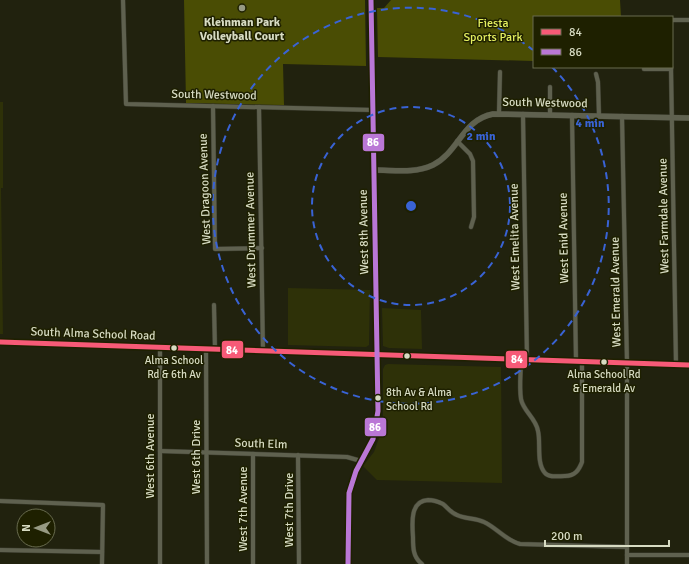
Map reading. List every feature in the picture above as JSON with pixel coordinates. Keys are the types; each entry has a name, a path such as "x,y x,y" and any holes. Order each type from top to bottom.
{"street":[{"name":"South Westwood","path":"123,0 126,104 373,110"},
{"name":"West 8th Avenue","path":"348,564 348,493 356,471 373,439 377,423 378,355 371,0"},
{"path":"673,20 689,20"},
{"path":"644,69 671,68"},
{"name":"West Farmdale Avenue","path":"671,68 676,365"},
{"path":"499,113 500,72"},
{"path":"596,74 598,82 599,116"},
{"path":"550,87 550,114"},
{"name":"West Dragoon Avenue","path":"213,106 215,249 262,248"},
{"name":"West Drummer Avenue","path":"259,107 263,352"},
{"name":"South Westwood","path":"374,170 416,170 427,167 442,158 479,118 499,113 689,118"},
{"name":"West Emelita Avenue","path":"523,114 524,359 521,400 533,418 538,431 542,470 547,475 557,476"},
{"name":"West Enid Avenue","path":"557,476 569,476 575,474 580,468 582,462 572,115"},
{"name":"West Emerald Avenue","path":"622,116 627,363 627,564"},
{"path":"457,141 470,154 473,161 474,217 471,227"},
{"path":"214,305 215,350"},
{"name":"South Alma School Road","path":"0,342 263,352 689,365"},
{"name":"West 6th Avenue","path":"160,348 160,564"},
{"name":"West 6th Drive","path":"206,350 207,564"},
{"name":"South Elm","path":"160,451 347,457 361,461"},
{"name":"West 7th Avenue","path":"253,454 253,564"},
{"name":"West 7th Drive","path":"298,455 299,564"},
{"path":"422,564 417,560 414,553 412,529 414,508 418,502 431,500 443,504 458,516 485,522 504,537 520,544 627,547"},
{"path":"0,501 103,504 102,564"},
{"path":"0,550 102,552"},
{"path":"627,555 689,555"}],"shaded area":[{"path":"0,102 3,102 3,188 1,188 3,334 0,334"},
{"path":"288,288 370,290 369,345 366,347 288,345"},
{"path":"382,308 421,310 422,349 389,348 383,346"},
{"path":"385,365 501,367 502,483 377,480 363,466 374,452 379,438 383,416 383,369"}],"green space":[{"path":"184,0 365,0 366,66 283,64 284,105 186,103"},
{"name":"Fiesta Sports Park","path":"391,0 620,0 621,16 533,16 533,61 378,57 377,8 384,8"}],"transit line":[{"name":"86","path":"348,564 349,493 356,471 373,439 378,411 371,0"},
{"name":"84","path":"0,342 689,365"}],"place":[{"name":"Kleinman Park Volleyball Court","path":"242,8"},
{"name":"Alma School Rd & 6th Av","path":"174,348"},
{"name":"Alma School Rd & Emerald Av","path":"604,362"},
{"name":"8th Av & Alma School Rd","path":"378,398"}]}
